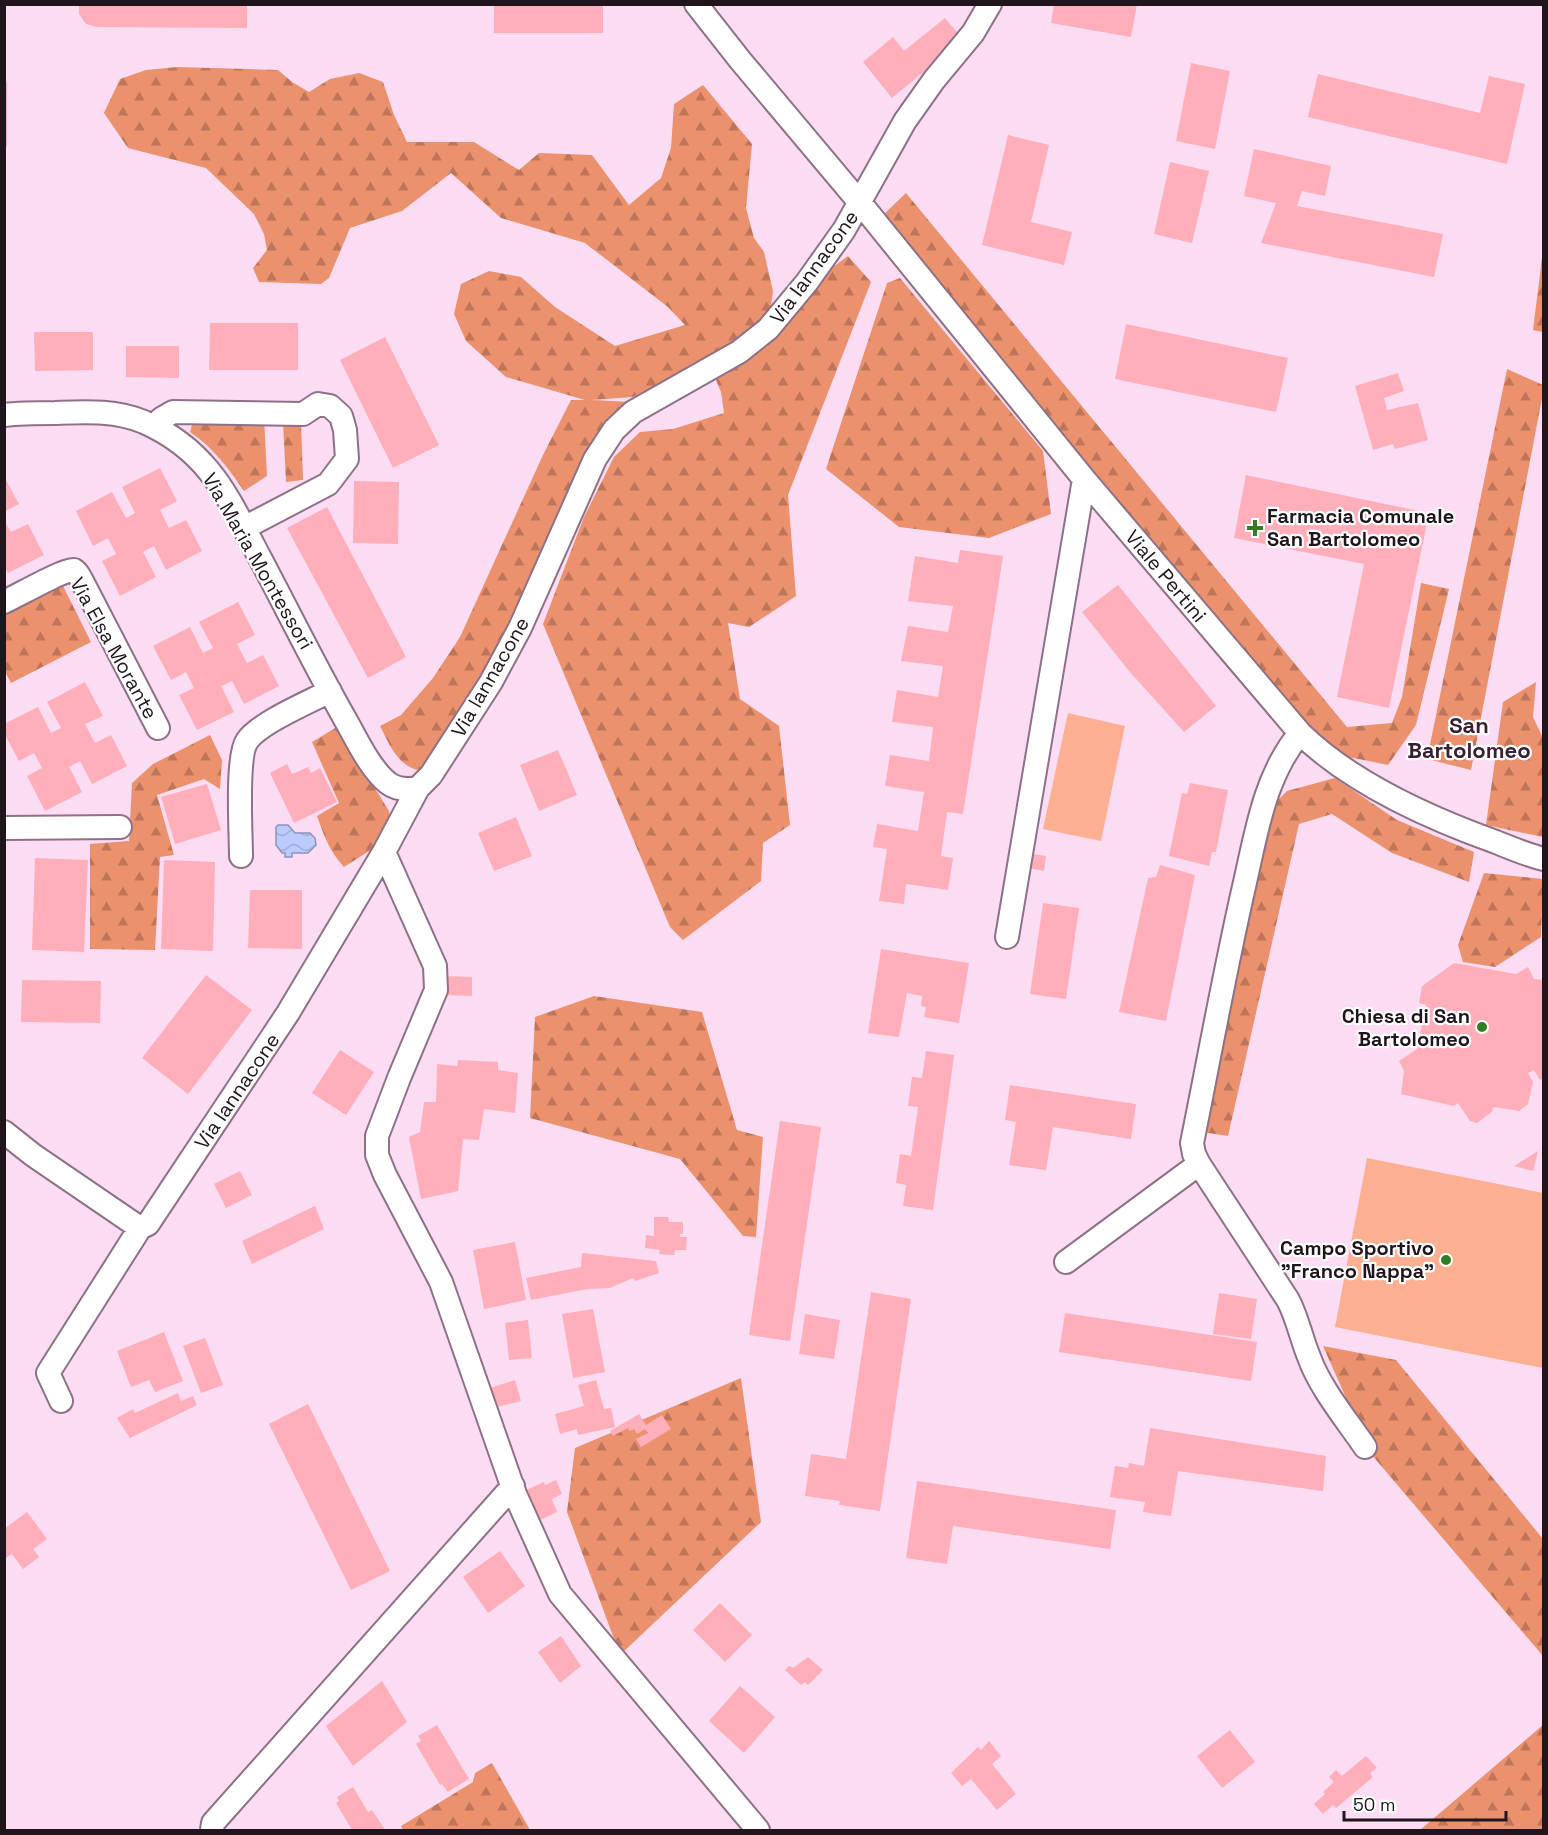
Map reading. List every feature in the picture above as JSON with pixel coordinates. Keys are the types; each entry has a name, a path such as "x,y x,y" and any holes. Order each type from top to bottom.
{"street":[{"name":"Viale Pertini","path":"696,4 1084,479 1300,733 1319,752 1340,766 1421,812 1481,837 1544,859"},
{"name":"Via Iannacone","path":"62,1401 48,1373 140,1228 148,1224 288,1013 384,852 418,788 431,775 491,682 520,628 595,459 614,430 633,412 739,352 768,329 807,282 844,230 905,121 934,80 973,33 990,4"},
{"path":"157,428 161,419 173,412 303,414 318,405 330,406 340,416 345,430 346,459 328,484 244,528"},
{"name":"Via Maria Montessori","path":"4,415 107,412 126,416 157,428 178,442 210,472 244,528 330,691 373,766 386,782 401,789 418,788"},
{"path":"1007,937 1084,479"},
{"name":"Via Elsa Morante","path":"4,602 60,574 75,571 159,728"},
{"path":"241,856 241,768 246,742 260,728 330,691"},
{"path":"1300,733 1278,765 1263,807 1235,930 1192,1143 1199,1164 1288,1300 1309,1357 1321,1381 1365,1447"},
{"path":"4,828 120,827"},
{"path":"384,852 435,966 436,990 377,1136 377,1155 385,1175 441,1282 513,1486 560,1594 758,1830"},
{"path":"4,1132 33,1155 140,1228"},
{"path":"1066,1262 1199,1164"},
{"path":"212,1830 213,1823 513,1486"}],"green space":[{"path":"177,67 278,70 309,92 330,79 359,73 383,82 394,115 407,142 474,142 519,170 539,153 592,155 629,205 661,178 671,148 674,104 703,85 752,144 746,208 754,238 764,252 773,291 770,313 727,349 633,397 591,400 630,402 525,615 429,764 417,770 399,758 380,726 401,715 433,678 460,637 543,455 571,400 585,400 506,377 466,341 454,314 461,284 489,271 521,277 555,307 615,346 685,325 668,307 585,243 501,218 451,173 402,211 350,228 329,278 321,284 259,282 253,268 267,250 264,234 254,214 206,168 128,148 104,113 120,79 146,70"},
{"path":"906,193 1347,727 1392,723 1402,697 1421,583 1449,589 1416,725 1388,765 1344,756 1295,712 880,218"},
{"path":"1543,250 1543,332 1533,330"},
{"path":"848,256 871,282 788,495 796,596 749,627 728,623 740,699 779,726 790,825 763,843 761,881 683,940 670,927 543,624 584,517 614,457 640,432 673,429 724,413 721,392 716,380 794,313 829,270"},
{"path":"900,278 1043,451 1051,514 989,538 899,527 826,469 887,283"},
{"path":"1507,369 1543,385 1543,393 1471,770 1427,759"},
{"path":"194,417 264,417 267,476 244,491 226,466 199,438 190,432"},
{"path":"283,422 301,422 303,480 286,482"},
{"path":"61,582 91,642 11,683 5,672 4,611"},
{"path":"1536,682 1533,717 1543,738 1543,837 1486,825 1503,702"},
{"path":"337,727 389,811 391,825 377,846 344,867 328,843 317,816 339,803 312,742"},
{"path":"210,735 222,760 220,789 204,779 157,795 174,855 160,857 155,950 90,949 90,844 129,841 132,783 153,764"},
{"path":"1335,778 1397,820 1474,852 1469,882 1392,853 1332,814 1299,824 1228,1136 1202,1132 1274,804 1287,791"},
{"path":"1484,873 1543,879 1541,937 1495,967 1463,962 1458,945"},
{"path":"594,996 702,1012 737,1130 763,1137 756,1237 743,1236 680,1159 530,1118 535,1017"},
{"path":"1323,1346 1396,1360 1543,1539 1543,1656 1371,1454"},
{"path":"741,1378 761,1522 620,1655 567,1512 575,1448"},
{"path":"1543,1725 1543,1830 1420,1830"},
{"path":"492,1763 530,1830 403,1830 401,1826 473,1782 475,1773"}],"shaded area":[{"path":"1068,713 1125,726 1101,841 1043,829"},
{"name":"Campo Sportivo \"Franco Nappa\"","path":"1367,1158 1543,1193 1543,1368 1335,1327"}],"water":[{"path":"278,825 288,825 295,833 310,833 315,838 316,845 308,853 292,853 292,857 285,857 285,853 282,853 276,845"}],"building":[{"path":"79,4 247,4 247,28 97,27 86,24 79,14"},
{"path":"494,4 603,4 603,33 494,33"},
{"path":"1054,4 1137,4 1131,37 1051,23"},
{"path":"945,18 963,39 892,98 863,62 893,37 904,51"},
{"path":"1191,63 1230,71 1215,149 1176,141"},
{"path":"1318,74 1480,113 1489,76 1525,84 1507,164 1308,117"},
{"path":"4,82 7,82 7,147 4,147"},
{"path":"1008,135 1049,145 1031,222 1072,232 1064,265 982,245"},
{"path":"1254,149 1331,166 1325,196 1302,191 1297,206 1443,234 1434,277 1261,243 1276,203 1244,196"},
{"path":"1170,162 1209,171 1192,243 1154,234"},
{"path":"210,323 298,323 298,370 209,370"},
{"path":"1126,324 1288,358 1276,412 1115,379"},
{"path":"34,332 93,332 93,370 35,371"},
{"path":"385,337 439,445 393,468 340,360"},
{"path":"126,346 179,346 179,378 126,377"},
{"path":"1398,373 1404,391 1384,398 1387,410 1418,403 1428,440 1395,449 1393,444 1373,450 1355,386"},
{"path":"160,468 177,501 160,510 169,528 186,520 202,551 166,570 154,546 143,552 156,577 120,596 102,561 116,554 108,538 93,546 76,511 112,492 126,518 135,513 122,487"},
{"path":"1246,475 1429,513 1389,708 1337,697 1364,564 1234,538"},
{"path":"4,476 19,504 4,512"},
{"path":"354,481 399,482 398,544 353,543"},
{"path":"327,507 406,657 368,678 287,528"},
{"path":"4,520 11,532 28,524 44,555 8,573 4,566"},
{"path":"960,550 1003,556 963,814 947,812 941,856 953,858 948,890 906,884 904,904 879,901 887,849 873,847 877,824 918,831 924,792 885,786 890,755 929,761 933,727 892,722 897,690 938,697 943,666 901,661 908,626 948,632 953,606 908,601 915,556 958,563"},
{"path":"1118,585 1216,706 1184,732 1129,671 1082,612"},
{"path":"238,602 255,635 237,644 247,663 263,655 279,686 244,704 232,681 221,686 234,712 197,730 179,695 194,688 186,672 171,680 153,646 190,627 203,653 213,648 199,622"},
{"path":"85,682 103,716 85,724 95,743 111,735 127,766 92,784 80,761 69,767 82,792 45,811 27,776 42,768 34,753 19,761 4,733 4,724 38,707 51,733 61,728 47,702"},
{"path":"558,750 577,795 539,811 520,765"},
{"path":"287,764 292,774 308,767 311,773 320,768 337,802 294,823 270,773"},
{"path":"1190,783 1228,790 1216,852 1212,852 1209,866 1169,856 1182,793 1187,794"},
{"path":"207,784 221,830 175,844 161,797"},
{"path":"516,817 532,856 494,871 478,833"},
{"path":"1032,854 1046,856 1044,871 1029,868"},
{"path":"35,858 88,860 84,952 32,950"},
{"path":"164,860 215,862 213,951 161,949"},
{"path":"1160,865 1195,875 1166,1021 1119,1012 1148,878 1156,877"},
{"path":"250,890 302,890 302,949 248,948"},
{"path":"1043,903 1079,908 1066,999 1030,994"},
{"path":"881,949 969,963 959,1023 924,1017 926,1007 921,1006 922,996 907,993 899,1037 868,1033"},
{"name":"Chiesa di San Bartolomeo","path":"1454,963 1516,974 1528,967 1534,979 1544,980 1544,1078 1540,1080 1534,1070 1528,1073 1533,1082 1528,1104 1519,1111 1495,1107 1477,1123 1470,1121 1458,1103 1454,1106 1401,1094 1404,1071 1399,1061 1417,1049 1426,1005 1419,1003 1422,986"},
{"path":"206,975 252,1010 188,1094 142,1058"},
{"path":"446,976 472,977 472,996 445,995"},
{"path":"22,980 101,981 100,1023 21,1022"},
{"path":"340,1050 374,1072 346,1115 312,1093"},
{"path":"926,1051 954,1055 933,1210 903,1206 906,1185 896,1183 900,1154 911,1156 918,1107 908,1106 912,1077 922,1078"},
{"path":"458,1060 498,1062 498,1070 518,1073 515,1113 484,1109 479,1140 463,1139 458,1191 421,1199 409,1137 420,1132 424,1102 436,1102 437,1064 457,1066"},
{"path":"1010,1085 1136,1104 1131,1139 1053,1127 1046,1170 1009,1165 1016,1122 1005,1120"},
{"path":"780,1121 821,1127 790,1341 749,1335"},
{"path":"1538,1151 1533,1171 1514,1166"},
{"path":"240,1171 252,1195 226,1208 214,1184"},
{"path":"315,1206 324,1229 252,1264 242,1241"},
{"path":"654,1217 668,1217 669,1222 683,1222 683,1234 680,1234 680,1237 687,1237 686,1250 675,1250 674,1255 659,1254 660,1250 645,1248 646,1235 654,1236"},
{"path":"515,1242 526,1300 484,1309 473,1250"},
{"path":"582,1253 656,1261 659,1273 635,1281 633,1278 610,1288 587,1289 531,1300 526,1278 581,1267"},
{"path":"871,1292 911,1299 880,1511 839,1505 840,1501 805,1496 811,1454 846,1459"},
{"path":"1219,1293 1257,1299 1251,1339 1213,1334"},
{"path":"593,1309 605,1372 573,1378 562,1314"},
{"path":"1065,1313 1257,1342 1251,1381 1059,1352"},
{"path":"805,1314 840,1320 834,1359 799,1354"},
{"path":"528,1320 532,1358 509,1360 505,1323"},
{"path":"164,1332 183,1381 155,1392 149,1380 131,1387 117,1351"},
{"path":"205,1338 223,1385 201,1393 183,1346"},
{"path":"515,1380 521,1401 493,1408 487,1389"},
{"path":"596,1380 604,1409 611,1408 615,1427 578,1435 577,1429 560,1434 555,1414 584,1406 578,1385"},
{"path":"178,1393 181,1401 193,1396 197,1405 130,1438 117,1418 133,1409 135,1413"},
{"path":"308,1404 390,1571 351,1590 269,1424"},
{"path":"639,1414 646,1425 662,1415 671,1429 641,1447 636,1439 648,1433 645,1429 637,1434 634,1429 630,1431 628,1428 613,1436 610,1431"},
{"path":"1150,1428 1326,1456 1323,1491 1178,1471 1171,1516 1143,1512 1145,1502 1110,1497 1115,1466 1128,1468 1129,1463 1144,1466"},
{"path":"556,1480 562,1494 552,1499 557,1512 536,1522 524,1491 544,1482 545,1485"},
{"path":"917,1481 1116,1510 1110,1549 953,1526 947,1564 906,1558"},
{"path":"27,1512 47,1539 33,1549 39,1557 23,1569 12,1554 4,1559 4,1529"},
{"path":"500,1551 525,1586 488,1613 463,1577"},
{"path":"720,1603 752,1635 725,1662 693,1630"},
{"path":"561,1636 581,1666 560,1683 538,1652"},
{"path":"808,1657 823,1670 808,1685 805,1682 801,1685 785,1670 789,1666 793,1668"},
{"path":"382,1681 407,1722 353,1766 326,1726"},
{"path":"740,1686 775,1717 744,1753 709,1721"},
{"path":"437,1725 469,1779 448,1792 442,1784 440,1785 416,1744 421,1741 418,1736"},
{"path":"1230,1730 1255,1762 1222,1788 1197,1756"},
{"path":"989,1741 1001,1756 992,1764 1016,1794 997,1810 971,1779 962,1786 951,1773 978,1747 981,1750"},
{"path":"1366,1756 1377,1768 1370,1773 1373,1777 1336,1808 1333,1805 1323,1814 1314,1804 1334,1782 1329,1777 1336,1770 1342,1776"},
{"path":"353,1787 368,1812 372,1810 385,1830 352,1830 336,1803 339,1801 337,1797"}],"place":[{"name":"Farmacia Comunale San Bartolomeo","path":"1255,528"},
{"name":"Chiesa di San Bartolomeo","path":"1482,1027"},
{"name":"Campo Sportivo \"Franco Nappa\"","path":"1446,1260"}],"district":[{"name":"San Bartolomeo","path":"1469,738"}]}
